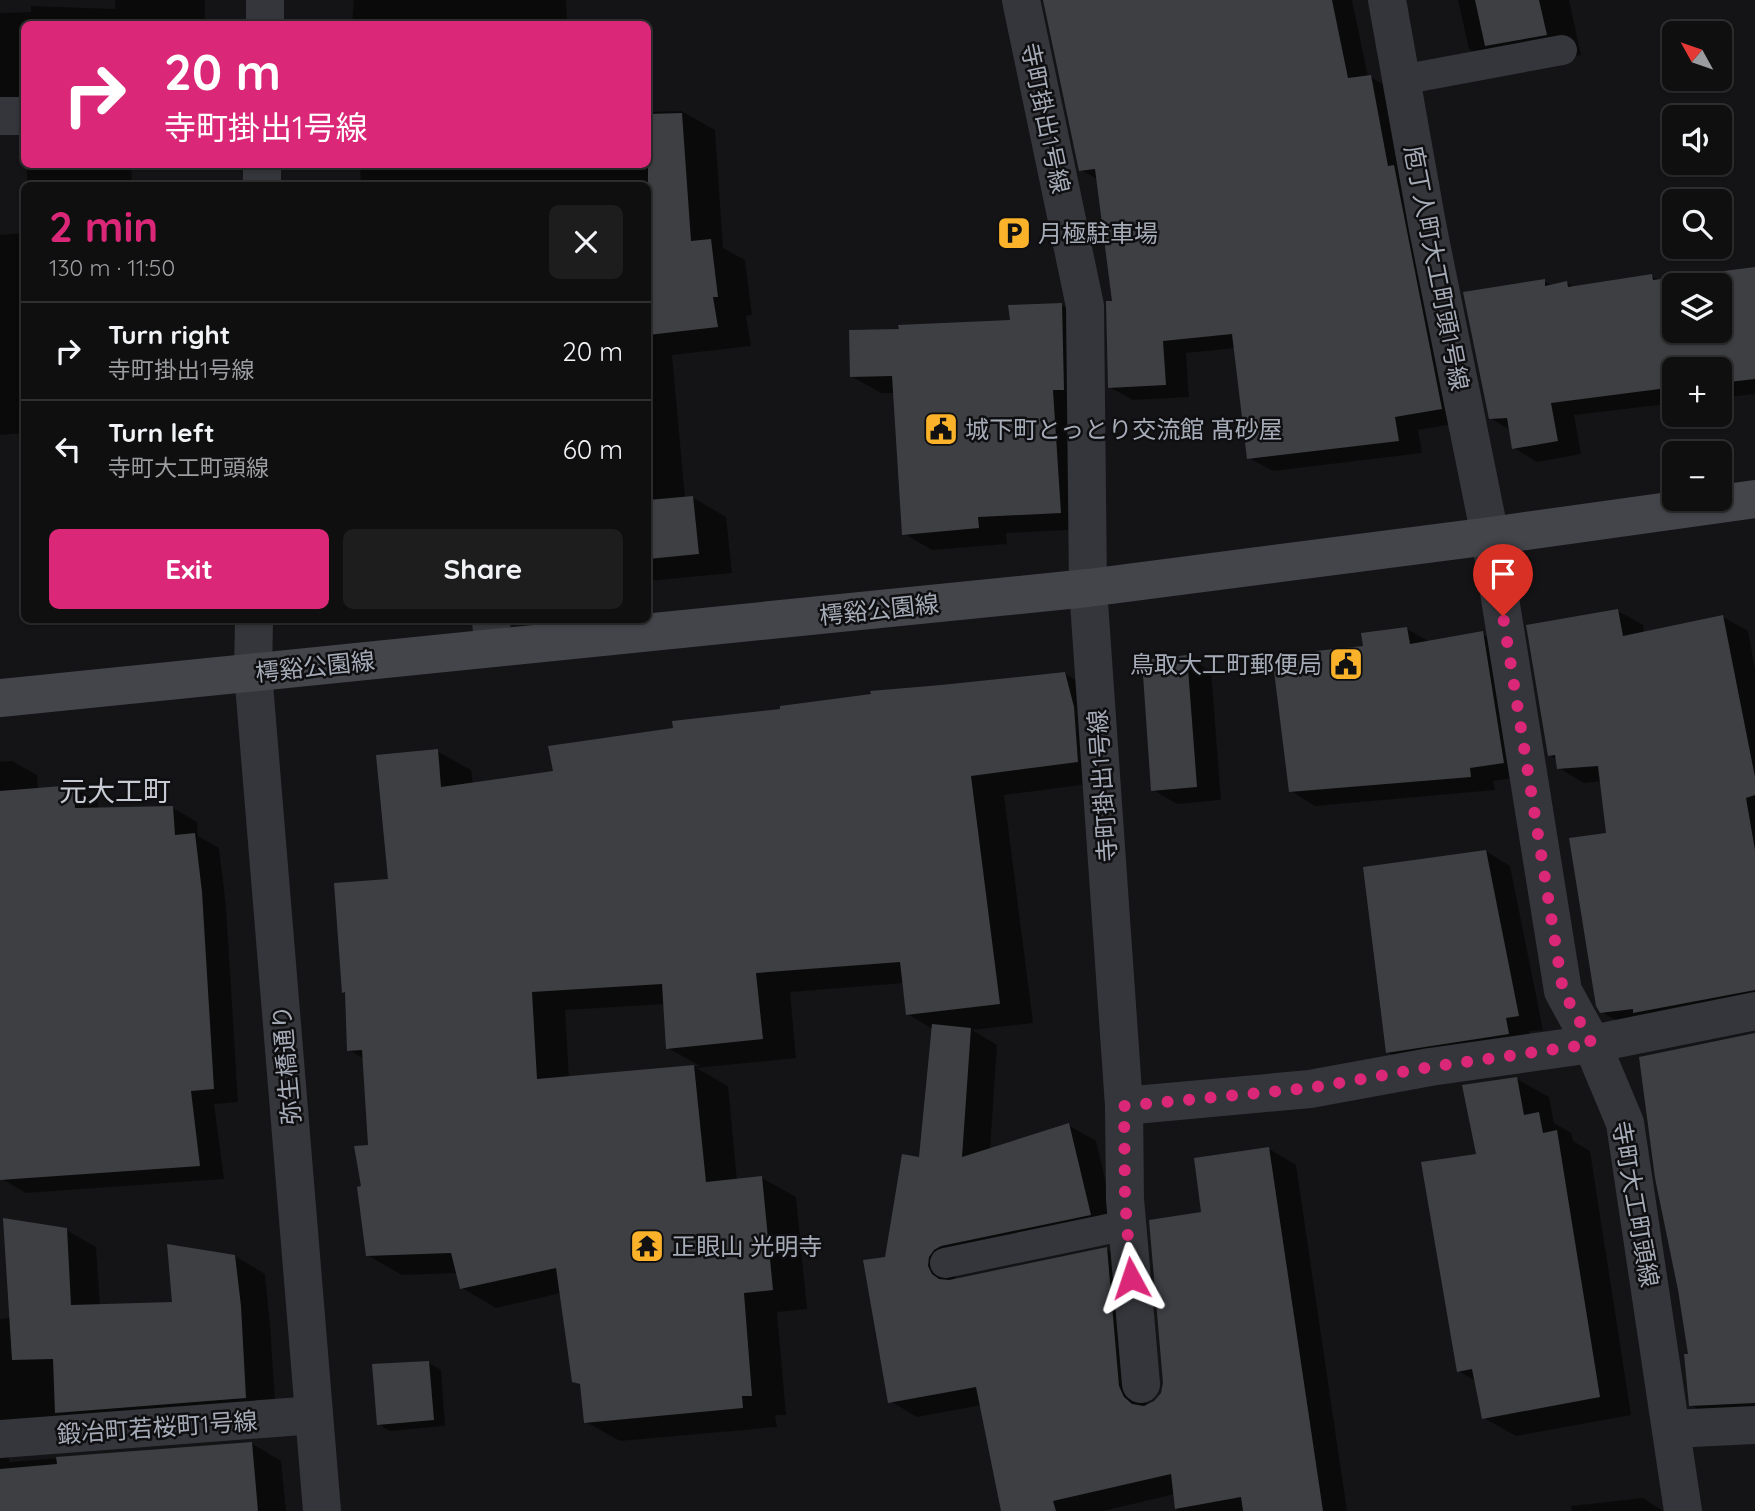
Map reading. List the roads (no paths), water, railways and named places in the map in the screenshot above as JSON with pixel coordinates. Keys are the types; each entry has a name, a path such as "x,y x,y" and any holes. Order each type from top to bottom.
{"main road":[{"name":"樗谿公園線","path":"651,622 1087,588 1755,499"},
{"name":"樗谿公園線","path":"0,698 253,672 492,634 634,623"}],"street":[{"path":"265,0 265,21"},
{"name":"寺町掛出1号線","path":"1021,0 1085,306 1087,588 1124,1106 1126,1225 1140,1384"},
{"name":"庖丁人町大工町頭1号線","path":"1387,0 1430,237 1490,536"},
{"path":"0,116 21,116"},
{"name":"寺町大工町頭線","path":"1490,536 1563,991 1592,1044 1625,1123 1683,1511"},
{"name":"弥生橋通り","path":"254,623 253,672 322,1511"},
{"path":"1124,1106 1310,1088 1430,1067 1592,1044 1755,1011"},
{"name":"鍛冶町若桜町1号線","path":"0,1439 314,1415"},
{"path":"1671,1429 1755,1424"}],"lane":[{"path":"1401,80 1562,50"},
{"path":"945,1263 1126,1225"}],"place":[{"name":"月極駐車場","path":"1014,233"},
{"name":"城下町とっとり交流館 髙砂屋","path":"941,429"},
{"name":"鳥取大工町郵便局","path":"1346,664"},
{"name":"正眼山 光明寺","path":"647,1246"}],"district":[{"name":"元大工町","path":"115,790"}]}
